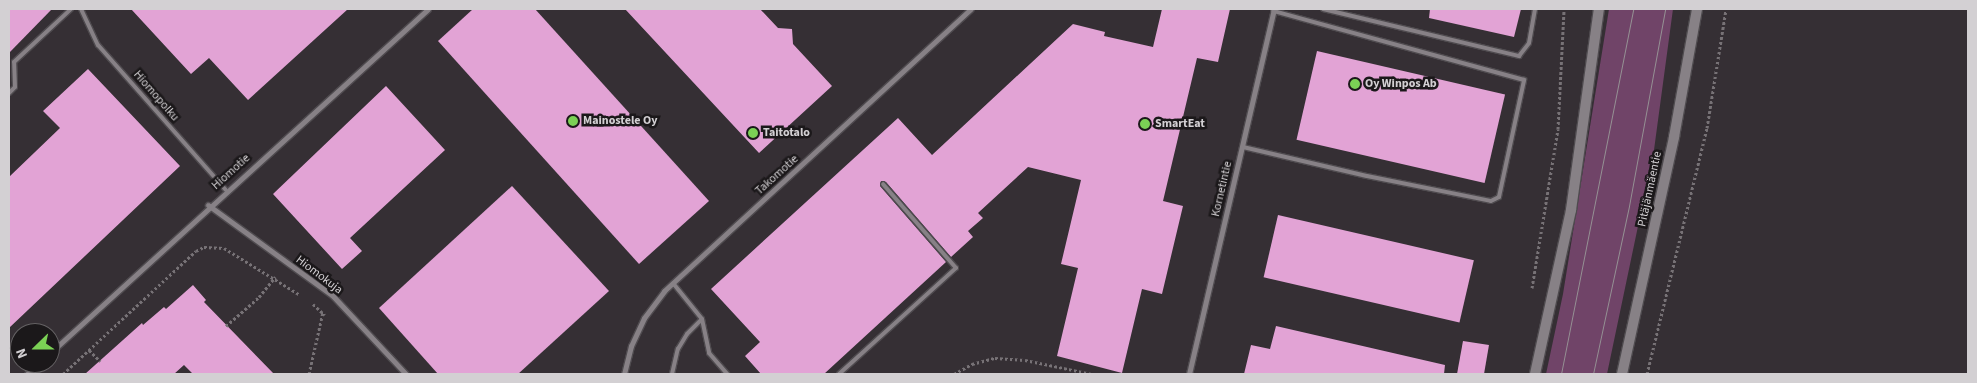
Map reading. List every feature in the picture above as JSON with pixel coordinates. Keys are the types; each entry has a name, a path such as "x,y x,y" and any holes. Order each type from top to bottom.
{"main road":[{"path":"1535,374 1571,210 1599,9"},
{"name":"Pitäjänmäentie","path":"1622,374 1674,137 1697,9"}],"street":[{"name":"Hiomotie","path":"60,344 208,205 428,9"},
{"name":"Takomotie","path":"624,374 631,346 644,318 673,283 971,9"},
{"name":"Kornetintie","path":"1189,374 1273,10"},
{"name":"Hiomokuja","path":"208,205 332,295 406,374"}],"lane":[{"path":"9,93 15,87 12,70 14,62 71,9"},
{"name":"Hiomopolku","path":"80,9 98,45 226,190"},
{"path":"1323,9 1519,56 1529,43 1535,9"},
{"path":"1243,146 1376,178 1491,201 1499,197 1524,80 1273,10"},
{"path":"839,374 956,268 883,184"},
{"path":"673,283 702,320 709,353 727,374"},
{"path":"672,374 675,358 687,334 702,320"}],"path":[{"path":"1530,296 1558,129 1564,9"},
{"path":"1647,374 1707,128 1726,9"},
{"path":"63,374 196,251 204,247 224,248 275,278 328,318"},
{"path":"226,326 259,297 275,278"},
{"path":"308,374 322,312"},
{"path":"89,350 100,361"},
{"path":"954,374 972,364 996,358 1025,360 1092,374"}],"shaded area":[{"path":"1609,9 1673,9 1654,150 1607,374 1546,374 1563,294"}],"building":[{"path":"9,9 52,9 9,53"},
{"path":"131,9 348,9 248,100 209,58 191,74"},
{"name":"Mainostele Oy","path":"473,9 535,9 709,201 639,264 438,41"},
{"name":"Taitotalo","path":"625,9 760,9 778,28 792,29 793,44 832,86 759,153"},
{"path":"1162,9 1230,9 1218,62 1197,58 1163,201 1183,206 1162,294 1142,289 1122,373 1057,356 1078,268 1061,264 1081,180 1028,167 978,213 983,218 968,231 973,237 951,257 886,182 881,181 880,186 946,262 824,374 761,374 745,356 760,342 711,289 898,118 932,155 1073,24 1105,32 1104,36 1153,47"},
{"path":"1430,9 1521,9 1514,37 1429,18"},
{"path":"1317,51 1505,94 1485,183 1297,140"},
{"path":"88,69 180,166 14,323 10,323 9,328 9,177 60,128 43,111"},
{"path":"386,86 445,150 350,238 362,251 342,269 273,194"},
{"path":"512,186 609,291 518,374 438,374 379,308"},
{"path":"1278,215 1474,260 1459,323 1264,277"},
{"path":"193,285 206,300 204,302 274,374 193,374 184,365 174,374 85,374 142,323 143,325 164,307 166,309"},
{"path":"1276,326 1445,365 1444,374 1244,374 1251,345 1270,349"},
{"path":"1463,341 1489,345 1484,374 1457,374"}],"tram line":[{"path":"1561,374 1633,9"},
{"path":"1593,374 1629,206 1665,9"}],"place":[{"name":"Oy Winpos Ab","path":"1355,84"},
{"name":"Mainostele Oy","path":"573,121"},
{"name":"SmartEat","path":"1145,124"},
{"name":"Taitotalo","path":"753,133"}]}
